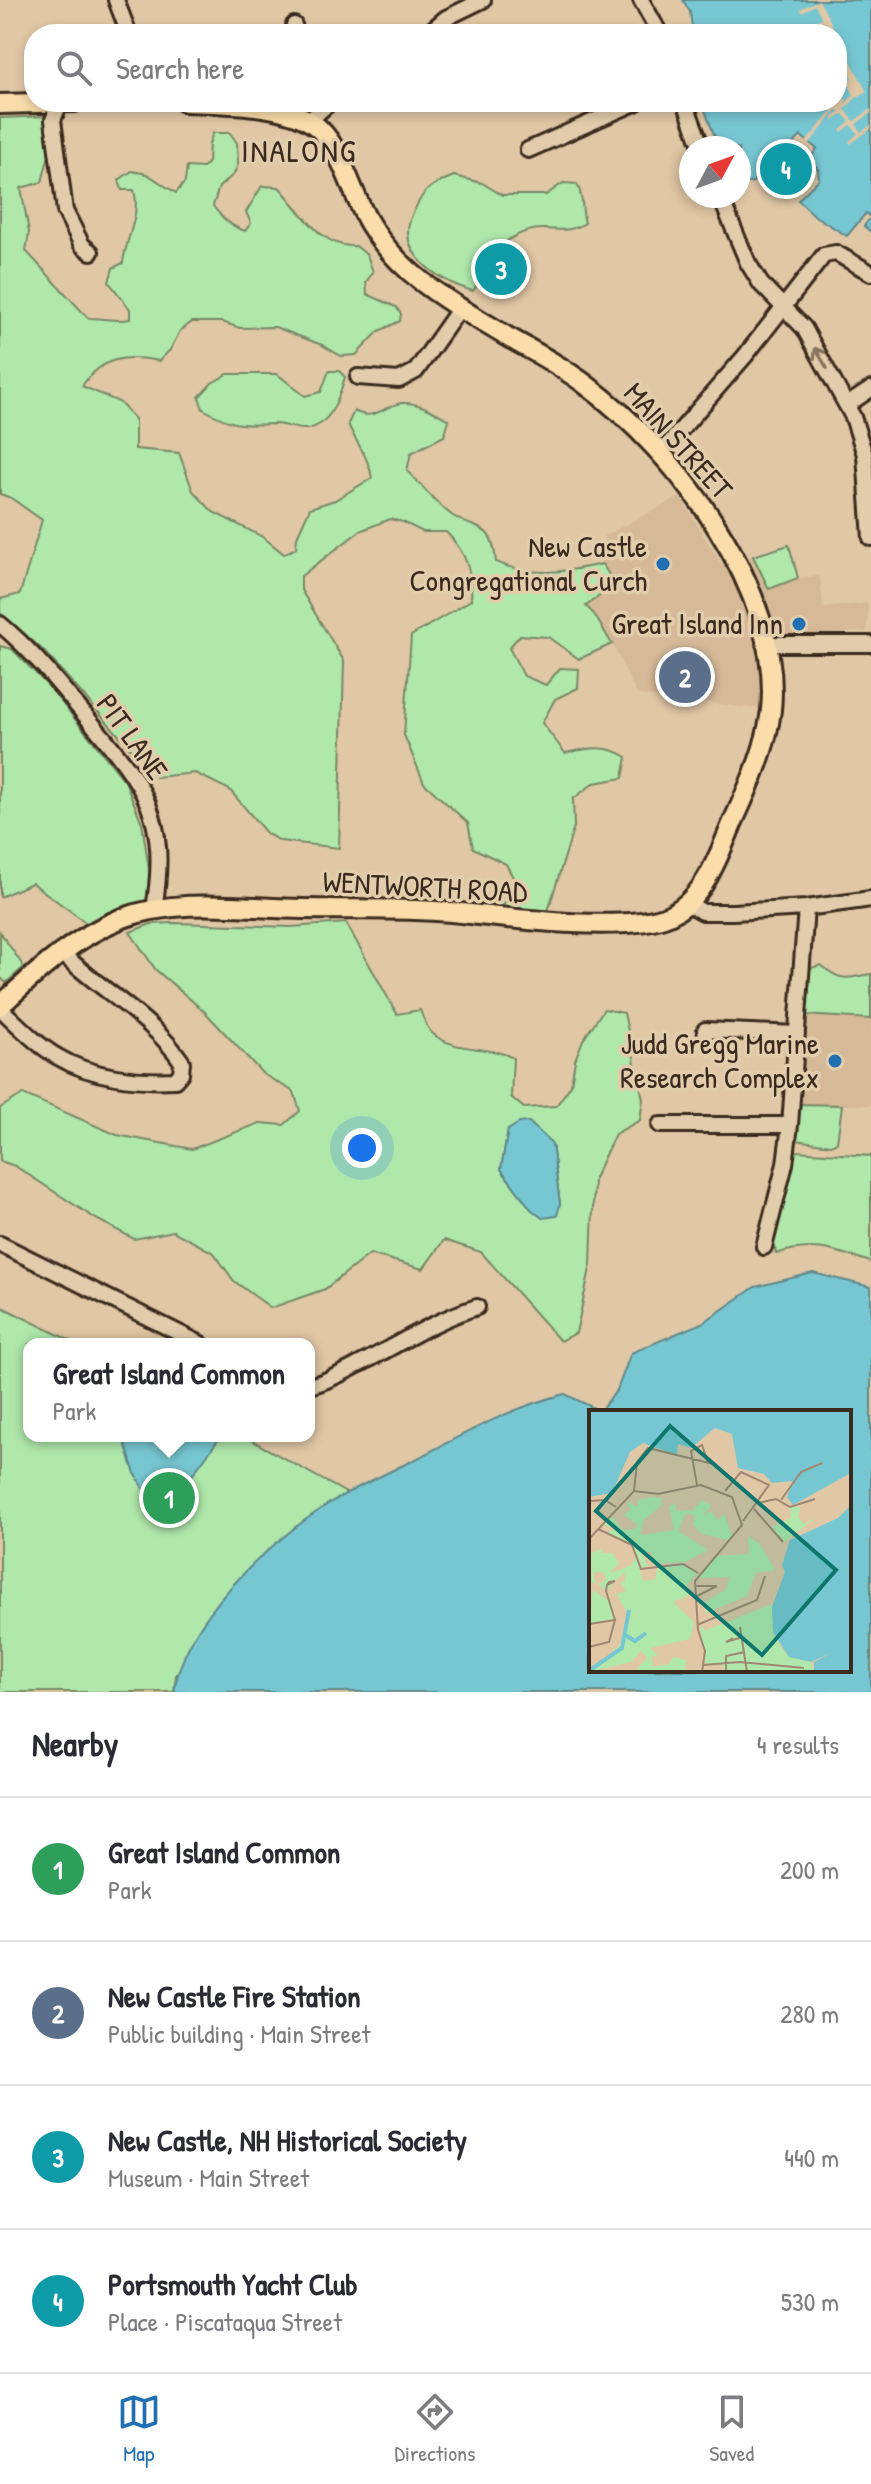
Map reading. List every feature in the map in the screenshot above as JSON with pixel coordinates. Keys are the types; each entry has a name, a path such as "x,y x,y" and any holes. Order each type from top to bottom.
{"main road":[{"path":"0,104 24,104"},
{"name":"MAIN STREET","path":"320,112 355,198 383,244 410,274 584,383 613,407 660,454 721,536 754,599 768,644 772,707 762,752 745,795 698,894 688,904"},
{"name":"WENTWORTH ROAD","path":"0,1007 62,953 108,924 154,909 217,906 406,909 596,923 657,920 688,904"}],"street":[{"path":"116,0 125,24"},
{"path":"439,24 483,0"},
{"path":"641,0 654,24"},
{"path":"56,112 53,120 65,211 82,245 91,252"},
{"path":"528,150 614,112"},
{"path":"689,112 698,136"},
{"path":"725,208 748,263 761,284 804,328 847,405 865,455 871,538"},
{"path":"660,454 745,356 824,255 836,253 871,273"},
{"path":"358,377 399,380 416,371 460,308"},
{"path":"847,405 871,389"},
{"name":"PIT LANE","path":"0,624 35,655 140,785 147,798 158,846 160,877 154,909"},
{"path":"768,644 871,644"},
{"path":"688,904 703,912 806,908 870,901"},
{"path":"764,1247 785,1164 790,1125 806,908"},
{"path":"0,1007 45,1048 72,1064 148,1081 175,1080 181,1073 182,1062 164,1038 88,978 62,953"},
{"path":"705,1030 797,1034"},
{"path":"660,1125 790,1125"},
{"path":"0,1244 189,1338"},
{"path":"315,1384 395,1346 446,1317 477,1307"}],"shaded area":[{"path":"680,497 722,565 789,545 798,578 820,576 823,608 868,603 867,631 759,639 765,683 763,709 637,695 612,644 586,606 614,584 602,564 604,536"},
{"name":"Judd Gregg Marine Research Complex","path":"803,1015 871,1018 871,1105 796,1104"}],"green space":[{"path":"51,116 49,155 42,182 21,188 29,232 26,251 88,318 130,319 130,309 109,282 113,268 123,263 136,208 134,190 122,190 119,180 132,171 147,174 176,193 185,182 187,167 203,168 208,162 213,133 230,133 237,143 238,164 234,174 219,187 213,206 223,218 245,231 251,223 246,212 262,186 279,187 322,235 344,245 356,246 367,255 373,272 366,282 367,294 396,307 401,314 400,321 379,331 356,355 341,356 322,345 275,327 240,328 222,322 192,322 180,331 170,350 159,361 125,358 106,364 82,386 119,402 135,419 135,449 179,453 193,491 213,512 263,537 284,554 296,548 297,537 310,508 335,500 372,478 348,424 354,411 368,415 396,404 415,404 449,420 444,436 411,453 407,471 453,516 488,534 496,562 536,572 602,564 615,584 586,606 612,644 579,659 548,637 520,635 509,648 524,676 546,685 560,668 579,669 578,688 555,699 542,723 565,753 605,749 627,757 623,778 594,783 573,799 574,827 547,914 499,910 518,887 506,864 473,848 468,823 424,783 404,735 411,636 471,600 467,563 446,532 423,532 390,519 360,531 301,576 301,590 344,661 339,848 280,841 267,834 230,790 195,773 156,777 43,650 0,613 0,599 20,594 42,520 0,494 0,118"},
{"path":"454,176 482,183 502,195 546,195 563,183 577,184 585,223 569,229 535,230 503,244 491,256 473,291 434,272 414,253 409,241 408,227 420,198 437,184"},
{"path":"329,371 339,371 345,377 337,401 328,417 315,427 306,429 279,424 231,422 203,409 199,397 212,383 228,374 277,374 305,396 321,392"},
{"path":"789,545 798,578 769,589 753,556"},
{"path":"0,646 12,649 50,688 125,781 142,823 149,869 148,902 88,924 32,883 0,897"},
{"path":"346,923 397,1014 420,1010 430,1031 441,1039 513,1058 511,1097 524,1108 556,1106 571,1085 575,1060 583,1040 604,1009 624,1013 643,1099 640,1120 615,1134 594,1178 591,1264 576,1333 560,1341 481,1252 444,1240 423,1269 370,1254 325,1289 271,1308 234,1281 214,1253 173,1231 134,1239 96,1219 15,1166 0,1161 0,1108 23,1094 117,1135 192,1149 260,1123 284,1125 300,1111 294,1092 263,1074 205,1012 156,970 130,932 151,924 291,927","holes":["508,1130 552,1144 560,1204 531,1209 501,1169"]},
{"path":"0,932 24,967 6,983 0,977"},
{"path":"821,965 834,975 845,978 871,974 871,1019 803,1015 808,969"},
{"path":"796,1104 842,1105 837,1142 831,1145 795,1140"},
{"path":"795,1151 871,1156 871,1262 813,1248 776,1254 774,1244"},
{"path":"0,1306 65,1338 23,1338 23,1442 255,1442 348,1494 294,1528 176,1675 174,1692 0,1692"}],"water":[{"path":"683,0 871,0 871,217 866,213 847,236 815,216 798,200 819,179 818,169 809,159 817,149 801,136 751,182 751,136 715,136 706,112 847,112 847,24 692,24 690,12"},
{"path":"871,217 871,232 864,226"},
{"path":"529,1122 552,1144 560,1204 557,1216 542,1218 531,1209 501,1169 508,1130 519,1123"},
{"path":"813,1273 871,1287 871,1692 174,1692 181,1665 194,1637 212,1611 256,1561 305,1520 362,1485 473,1430 509,1413 565,1394 598,1410 589,1410 589,1672 851,1672 851,1410 601,1410 617,1390 631,1353 704,1322 755,1287"},
{"path":"125,1442 217,1442 179,1493 149,1499 134,1471"}],"pier":[{"path":"819,0 832,24 823,21 810,24 822,18 815,5 802,12 800,9"},
{"path":"847,53 867,92 847,107 847,101 854,95 849,84 847,86 847,81 852,78 847,68"},
{"path":"871,109 871,113 856,124 861,132 871,125 871,129 850,144 849,141 858,134 851,125 842,132 840,130 850,122 843,114 833,121 832,118 840,112 847,112 854,121"},
{"path":"831,112 835,112 809,144 806,142"}],"place":[{"name":"Portsmouth Yacht Club","path":"786,169"},
{"name":"New Castle, NH Historical Society","path":"501,269"},
{"name":"New Castle Congregational Curch","path":"663,564"},
{"name":"Great Island Inn","path":"799,624"},
{"name":"New Castle Fire Station","path":"685,677"},
{"name":"Judd Gregg Marine Research Complex","path":"835,1061"},
{"name":"Great Island Common","path":"169,1498"}],"district":[{"name":"INALONG","path":"299,151"}]}
